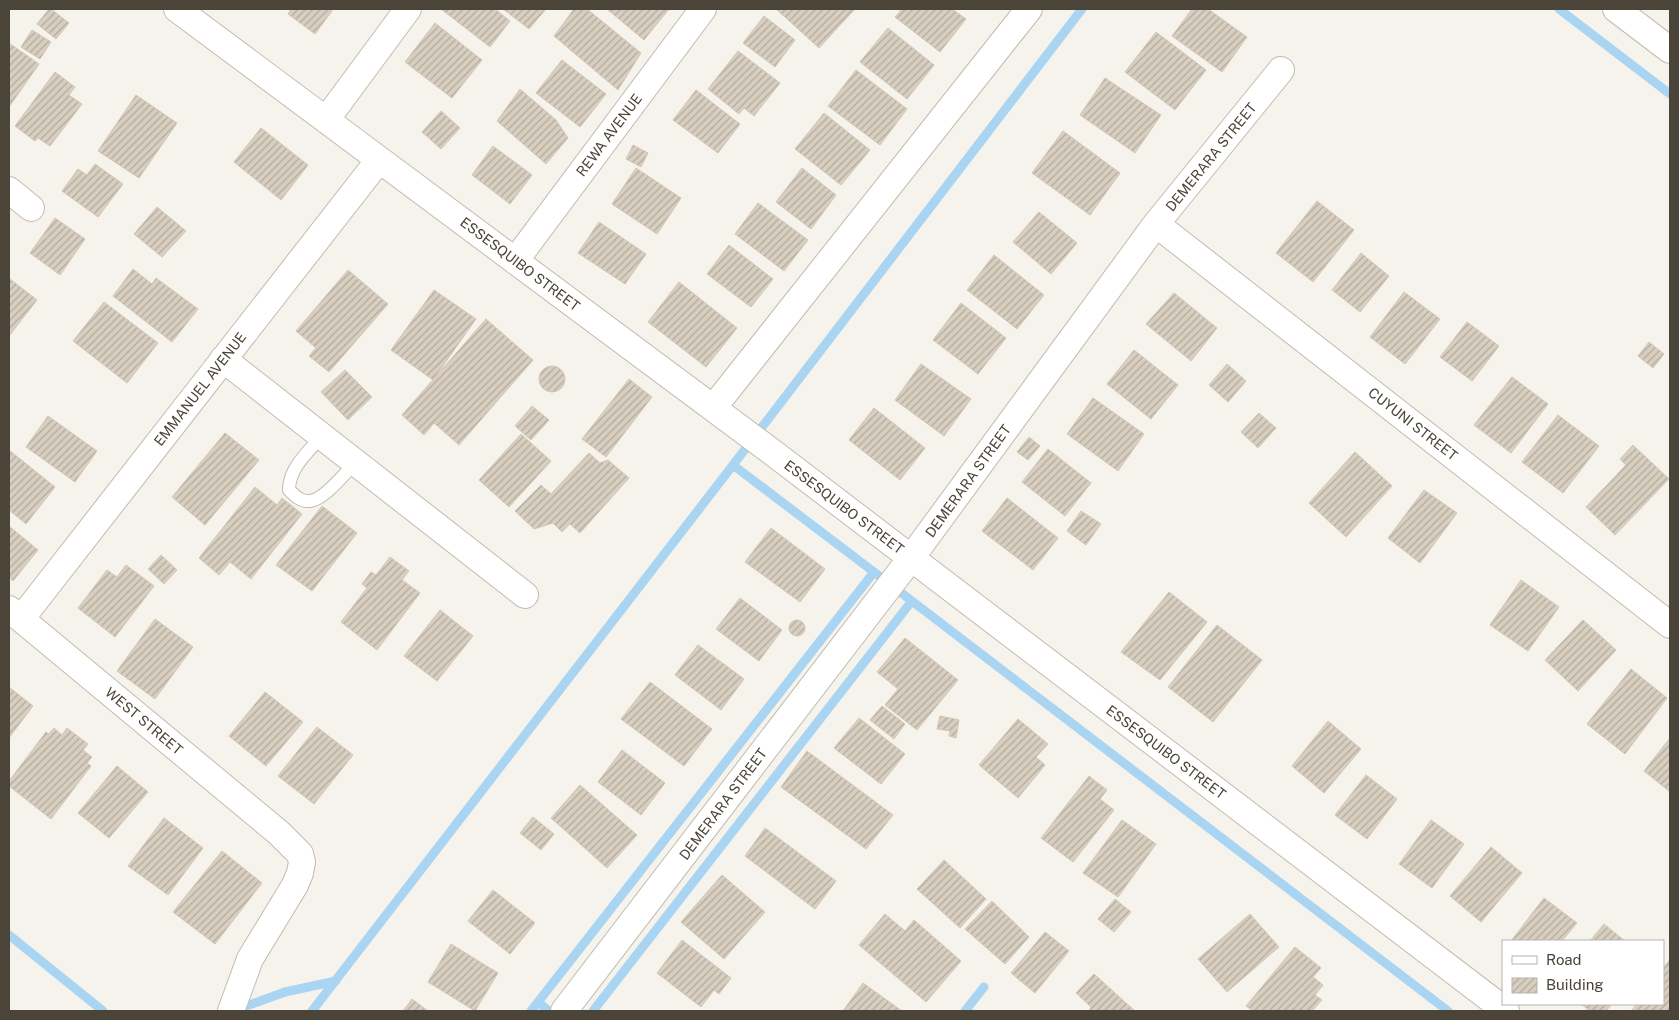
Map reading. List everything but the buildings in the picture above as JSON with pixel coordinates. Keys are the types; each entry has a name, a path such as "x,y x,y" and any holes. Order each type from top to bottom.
{"street":[{"name":"ESSESQUIBO STREET","path":"177,9 772,452 1506,1011"},
{"path":"326,120 408,9"},
{"name":"REWA AVENUE","path":"515,261 703,9"},
{"path":"722,415 1029,9"},
{"path":"1616,9 1670,50"},
{"name":"DEMERARA STREET","path":"564,1011 911,558 1156,224 1281,70"},
{"name":"EMMANUEL AVENUE","path":"15,614 223,359 379,160"},
{"path":"9,190 31,208"},
{"name":"CUYUNI STREET","path":"1156,224 1670,625"},
{"path":"223,359 525,595"},
{"name":"WEST STREET","path":"15,614 279,833 300,854 302,862 295,885 250,960 233,1003"}],"lane":[{"path":"322,436 294,469 289,480 289,490 297,498 309,502 319,498 355,463"}],"waterway":[{"path":"312,1011 1082,9"},
{"path":"1559,9 1670,94"},
{"path":"531,1011 874,572 733,465"},
{"path":"874,572 1448,1011"},
{"path":"593,1011 911,602"},
{"path":"9,935 103,1011"},
{"path":"235,1010 285,992 336,981"},
{"path":"965,1011 984,987"},
{"path":"538,1002 549,1011"}]}
